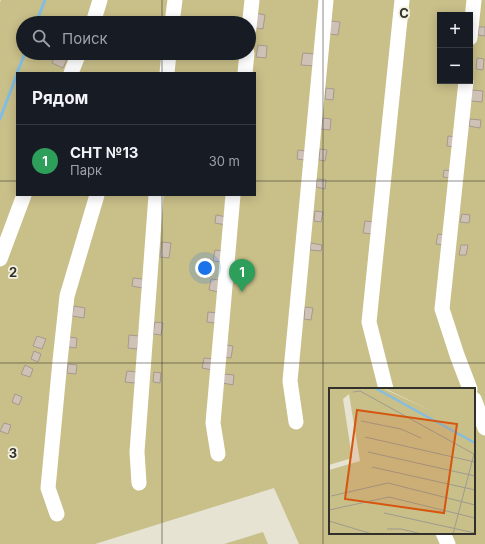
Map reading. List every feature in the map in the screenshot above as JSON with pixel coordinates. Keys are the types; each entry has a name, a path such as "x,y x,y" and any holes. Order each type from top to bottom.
{"lane":[{"path":"95,16 100,0"},
{"path":"173,16 175,0"},
{"path":"250,16 252,0"},
{"path":"296,422 290,381 326,0"},
{"path":"386,388 369,322 402,0"},
{"path":"473,12 474,0"},
{"path":"71,72 76,60"},
{"path":"167,72 168,60"},
{"path":"245,72 246,60"},
{"path":"466,84 442,309 470,388"},
{"path":"0,259 24,196"},
{"path":"57,514 48,488 67,296 98,196"},
{"path":"139,483 138,452 156,196"},
{"path":"218,454 213,423 233,196"},
{"path":"475,402 485,428"},
{"path":"443,534 448,544"}],"shaded area":[{"path":"1,0 485,0 485,544 299,544 274,488 95,544 0,544"},
{"path":"263,532 268,544 224,544"}],"building":[{"path":"256,13 265,15 263,29 256,28"},
{"path":"331,21 340,22 338,35 329,34"},
{"path":"479,27 485,27 485,36 478,35"},
{"path":"258,45 267,46 266,58 256,57"},
{"path":"303,53 315,54 314,66 301,65"},
{"path":"477,58 484,59 483,70 476,69"},
{"path":"53,60 67,60 63,68 52,63"},
{"path":"326,88 334,89 333,100 325,99"},
{"path":"472,90 483,91 482,102 471,101"},
{"path":"323,118 331,119 330,130 321,129"},
{"path":"470,119 481,120 480,128 469,126"},
{"path":"448,136 457,137 455,147 447,146"},
{"path":"320,149 327,150 325,161 319,160"},
{"path":"298,150 306,151 305,160 297,159"},
{"path":"444,170 452,171 451,178 443,177"},
{"path":"317,179 326,180 325,189 316,187"},
{"path":"315,211 323,212 321,222 314,221"},
{"path":"462,214 470,215 469,223 460,222"},
{"path":"216,215 227,217 226,225 215,223"},
{"path":"365,221 375,222 374,234 363,233"},
{"path":"438,234 446,235 444,245 436,244"},
{"path":"162,242 171,243 169,258 160,257"},
{"path":"311,243 322,245 321,251 310,250"},
{"path":"461,245 468,245 466,255 459,255"},
{"path":"215,250 224,251 223,262 213,261"},
{"path":"235,262 243,264 242,273 233,272"},
{"path":"133,278 143,279 142,288 132,286"},
{"path":"211,279 220,280 219,292 209,290"},
{"path":"74,306 85,308 84,318 72,316"},
{"path":"305,307 313,308 311,320 304,319"},
{"path":"208,312 217,313 215,323 207,322"},
{"path":"155,322 163,323 161,335 153,334"},
{"path":"129,335 139,336 137,349 128,348"},
{"path":"37,336 46,339 42,349 33,346"},
{"path":"69,337 77,338 76,348 68,347"},
{"path":"225,345 233,346 231,358 223,357"},
{"path":"34,351 41,354 38,362 31,359"},
{"path":"204,358 213,359 212,370 202,368"},
{"path":"68,364 77,365 76,374 67,373"},
{"path":"25,365 33,369 30,377 21,374"},
{"path":"127,371 137,372 135,383 125,382"},
{"path":"154,372 161,373 160,383 153,382"},
{"path":"224,374 234,375 233,385 223,383"},
{"path":"15,394 22,397 19,405 12,402"},
{"path":"4,423 11,425 8,434 0,431"}],"waterway":[{"path":"39,16 45,0"},
{"path":"17,72 22,60"},
{"path":"0,119 16,77"}],"place":[{"name":"СНТ №13","path":"242,292"}]}
